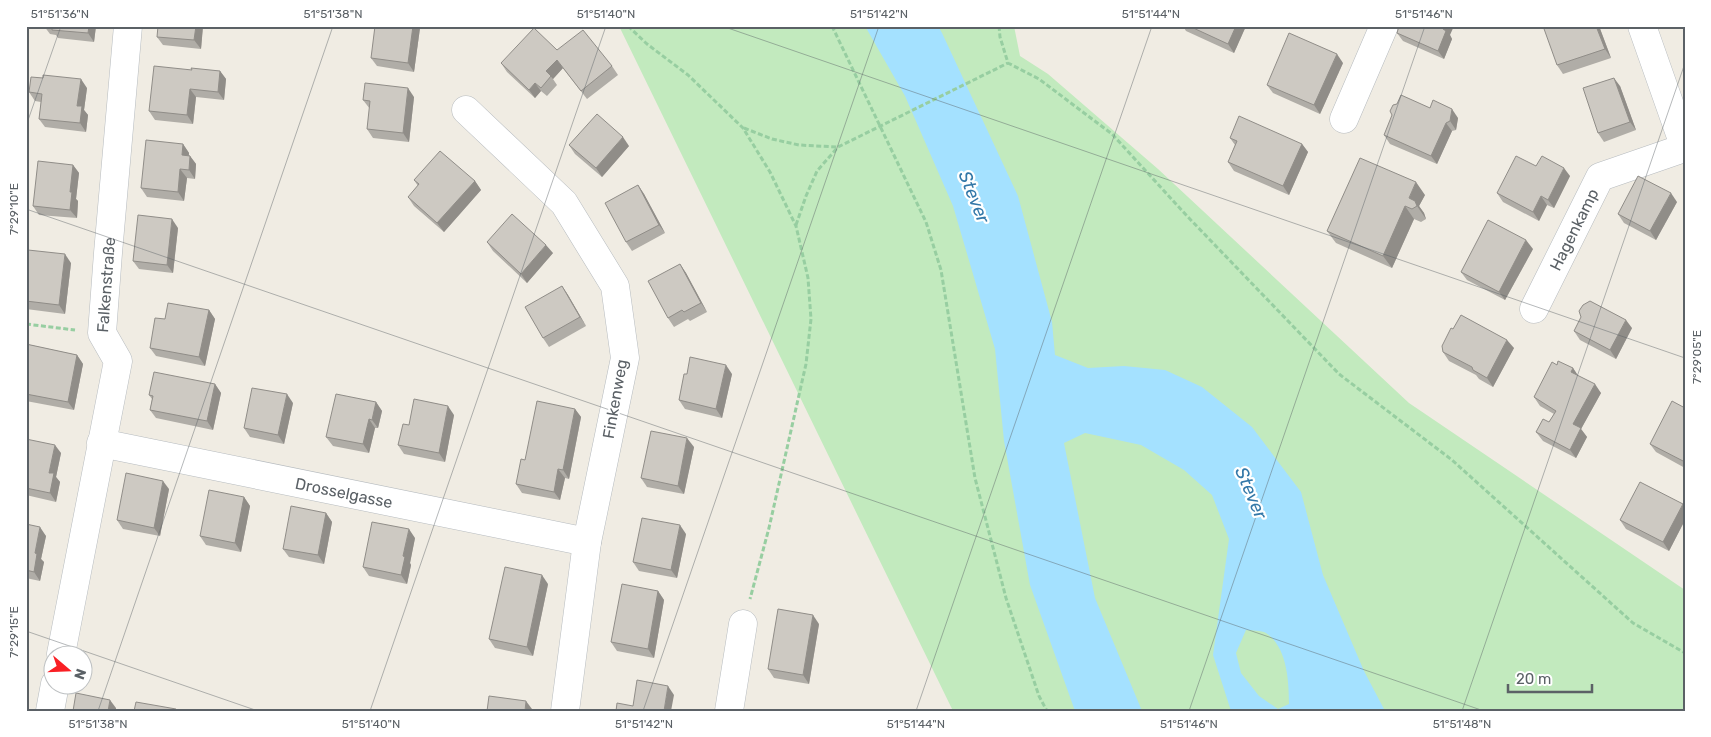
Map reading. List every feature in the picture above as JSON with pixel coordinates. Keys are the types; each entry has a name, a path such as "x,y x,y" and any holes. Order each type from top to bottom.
{"street":[{"name":"Falkenstraße","path":"63,644 118,361 102,333 128,26"},
{"path":"1344,120 1384,26"},
{"name":"Hagenkamp","path":"1534,309 1600,177 1684,148 1642,26"},
{"name":"Finkenweg","path":"466,110 564,203 615,286 625,358 587,542 566,711"},
{"name":"Drosselgasse","path":"101,443 587,542"},
{"path":"729,711 743,624"},
{"path":"50,711 53,694"}],"path":[{"path":"628,26 647,44 688,74 744,128 770,172 796,226 808,278 811,319 806,364 769,528 743,624"},
{"path":"832,26 926,222 941,270 975,478 1006,598 1039,696 1047,711"},
{"path":"999,26 1000,37 1008,63 1039,79 1112,134 1187,216 1339,374 1452,460 1633,623 1685,653"},
{"path":"796,226 806,196 817,172 838,147 1008,63"},
{"path":"744,128 772,139 799,145 838,147"},
{"path":"26,324 102,333"}],"green space":[{"path":"619,26 1014,26 1020,56 1048,74 1158,169 1409,403 1685,590 1685,711 953,711"}],"water":[{"name":"Stever","path":"865,26 938,26 1018,196 1052,322 1055,355 1088,368 1124,366 1165,370 1202,387 1252,427 1301,492 1323,575 1364,671 1385,711 1231,711 1213,655 1229,539 1212,495 1184,470 1141,445 1085,433 1064,443 1095,598 1142,711 1075,711 1030,585 1004,441 995,349 953,206 905,96","holes":["1246,630 1266,633 1278,647 1283,656 1287,675 1289,704 1278,709 1259,696 1241,673 1236,653"]}],"building":[{"path":"49,26 89,26 88,33 52,30 52,27"},
{"path":"158,26 196,26 194,40 157,37"},
{"path":"375,26 413,26 408,63 371,58"},
{"path":"1189,26 1236,26 1228,44"},
{"path":"1399,26 1444,26 1443,29 1446,31 1438,51 1397,33"},
{"path":"1543,26 1596,26 1605,49 1557,65"},
{"path":"534,28 557,50 583,30 612,66 581,91 557,60 546,71 551,76 541,88 535,83 529,90 501,63"},
{"path":"1289,33 1337,54 1314,105 1267,85"},
{"path":"154,66 220,71 218,92 190,89 187,115 149,111"},
{"path":"43,75 81,79 77,106 82,106 80,123 39,119 42,94 29,92 31,77 43,78"},
{"path":"1614,78 1630,122 1598,133 1583,88"},
{"path":"365,83 408,88 403,133 367,129 370,101 363,100"},
{"path":"1401,95 1430,108 1433,100 1452,109 1450,121 1446,123 1431,156 1384,135 1392,115 1390,111 1393,105 1397,104"},
{"path":"597,114 623,137 596,168 569,145"},
{"path":"1239,116 1302,144 1283,186 1228,162 1237,141 1230,138"},
{"path":"146,140 183,144 182,155 190,156 189,170 180,169 178,192 141,188"},
{"path":"440,151 475,181 437,223 408,197 419,184 414,180"},
{"path":"1516,156 1536,166 1542,156 1564,168 1548,200 1541,196 1533,212 1497,193"},
{"path":"1360,158 1416,182 1409,198 1415,201 1417,206 1412,209 1405,206 1383,256 1327,231"},
{"path":"38,161 73,165 70,210 33,206"},
{"path":"1638,176 1671,193 1650,231 1618,214"},
{"path":"638,185 659,225 626,242 605,203"},
{"path":"512,214 546,245 521,274 487,242"},
{"path":"138,215 172,219 167,265 133,261"},
{"path":"1488,220 1526,240 1499,292 1461,272"},
{"path":"28,250 65,254 59,305 26,301"},
{"path":"680,264 701,303 668,318 648,281"},
{"path":"562,286 580,317 543,338 525,307"},
{"path":"1590,301 1626,320 1610,350 1574,331 1581,317 1579,311 1583,305"},
{"path":"168,303 209,310 199,357 150,348 155,318 165,319"},
{"path":"1461,315 1507,340 1487,378 1473,370 1472,367 1443,352 1442,346 1451,328 1453,329"},
{"path":"26,344 77,355 68,402 26,394"},
{"path":"690,357 726,365 716,409 679,400 684,374 687,374"},
{"path":"1558,361 1573,368 1571,372 1595,384 1573,424 1581,428 1570,450 1536,432 1543,419 1549,422 1556,411 1534,397 1552,362 1557,365"},
{"path":"154,372 215,384 207,421 150,410 153,396 149,395"},
{"path":"252,388 287,394 278,435 244,428"},
{"path":"336,394 376,402 372,420 369,419 363,444 326,437"},
{"path":"414,399 448,406 439,453 398,445 403,424 409,425"},
{"path":"537,401 575,409 563,470 558,469 554,492 516,484 521,459 525,460"},
{"path":"1672,401 1685,408 1685,462 1650,444"},
{"path":"651,431 687,438 678,486 641,478"},
{"path":"26,439 55,445 49,473 54,473 50,493 26,488"},
{"path":"126,473 163,481 154,528 117,520"},
{"path":"1640,482 1683,504 1663,542 1620,520"},
{"path":"209,490 244,497 235,543 200,536"},
{"path":"291,506 326,513 318,555 283,549"},
{"path":"642,518 680,525 671,570 633,562"},
{"path":"372,522 409,529 401,575 363,567"},
{"path":"26,524 40,527 35,553 37,554 34,572 26,570"},
{"path":"505,567 542,575 527,647 489,639"},
{"path":"622,584 658,591 648,649 611,642"},
{"path":"778,609 813,615 803,675 768,669"},
{"path":"637,680 668,686 664,711 616,711 617,703 633,706"},
{"path":"76,694 110,700 108,711 73,711"},
{"path":"489,696 526,701 525,711 487,711"},
{"path":"136,702 176,709 175,711 134,711"}]}
